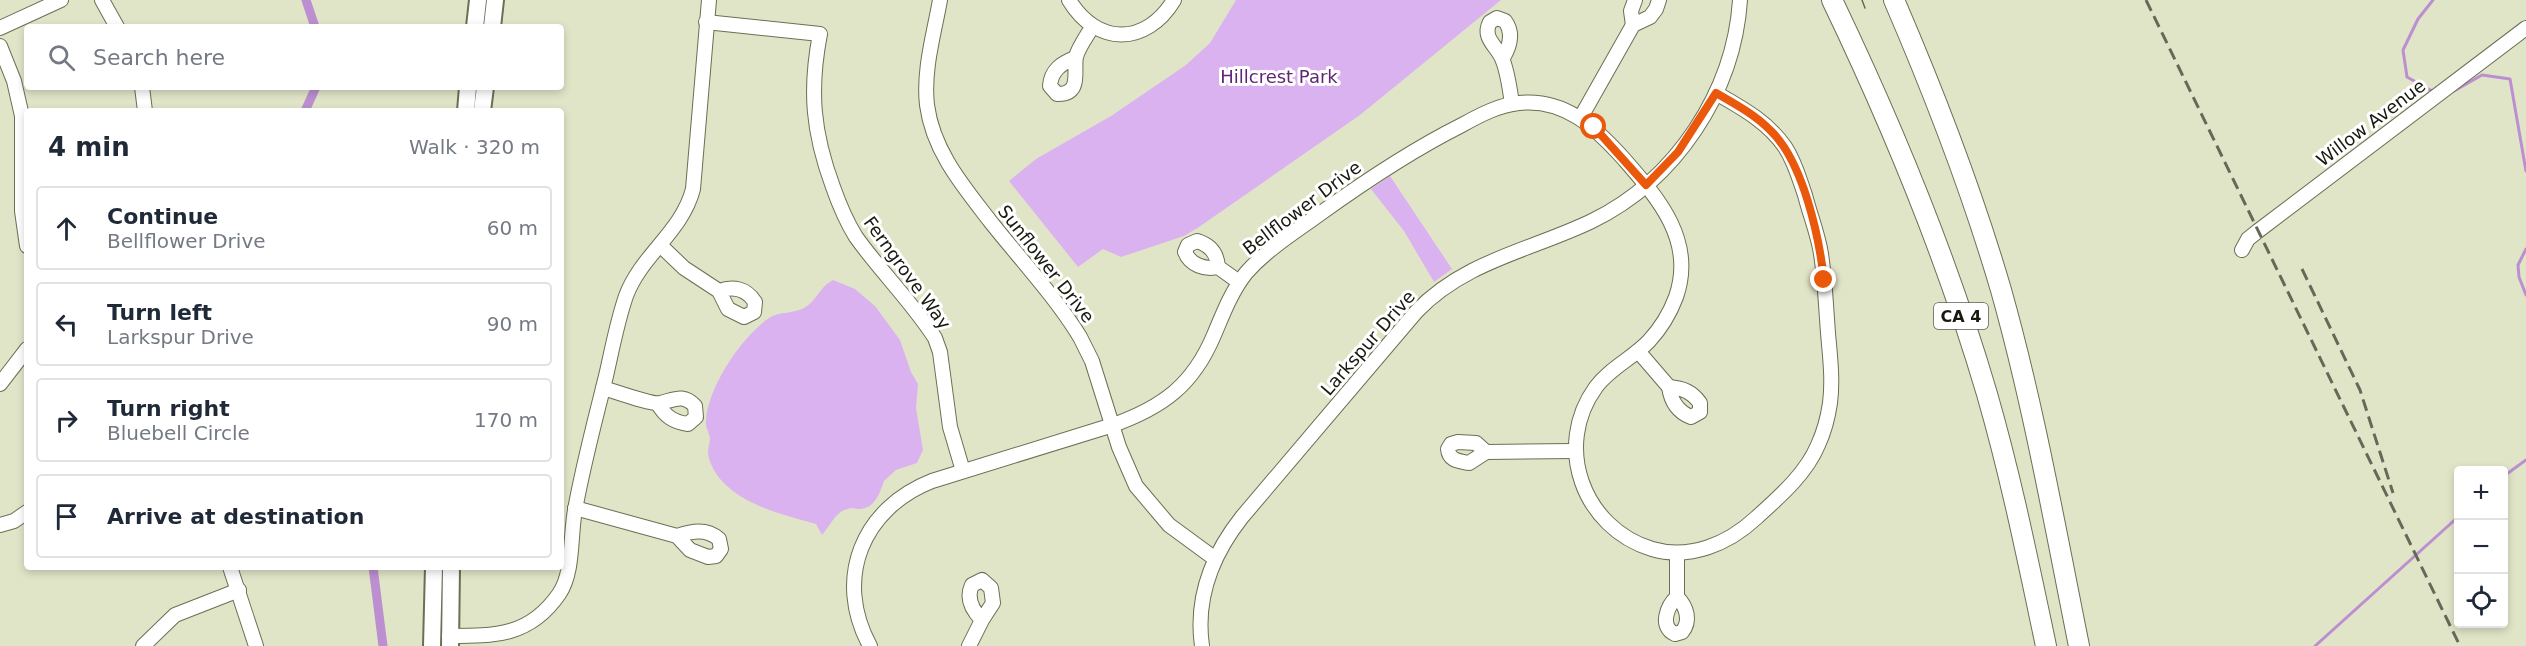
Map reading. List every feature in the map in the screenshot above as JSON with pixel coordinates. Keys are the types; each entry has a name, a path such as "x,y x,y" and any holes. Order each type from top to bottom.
{"highway":[{"name":"CA 4","path":"1832,0 1922,204 1968,336 2008,475 2046,646"},
{"name":"CA 4","path":"1894,0 1933,90 1960,164 2001,292 2024,384 2079,646"}],"main road":[{"path":"475,24 478,0"},
{"path":"487,24 488,0"},
{"path":"492,24 495,0"},
{"path":"466,108 468,90"},
{"path":"482,108 485,90"},
{"path":"432,646 434,570"},
{"path":"450,641 451,570"}],"street":[{"path":"0,28 61,0"},
{"path":"102,0 115,24"},
{"path":"450,641 514,631 528,624 545,609 564,584 575,508 626,298 638,273 684,216 693,189 709,0"},
{"name":"Sunflower Drive","path":"940,0 927,78 927,103 936,140 961,183 1080,337 1092,360 1127,469 1144,497 1169,525 1214,558"},
{"path":"1068,0 1092,27 1115,34 1137,33 1159,21 1174,0"},
{"path":"1633,25 1631,10 1635,0"},
{"path":"1581,117 1633,25 1650,17 1659,0"},
{"name":"Larkspur Drive","path":"1202,646 1202,603 1205,582 1214,558 1240,519 1424,304 1449,285 1476,269 1592,221 1646,185 1678,152 1716,93 1731,57 1740,0"},
{"name":"Ferngrove Way","path":"706,22 820,34 814,68 813,105 826,167 842,212 855,235 935,338 940,352 950,427 963,471"},
{"path":"1075,58 1092,27"},
{"name":"Willow Avenue","path":"2242,250 2248,239 2258,231 2526,28"},
{"path":"0,46 14,81 22,116 21,211 24,228"},
{"path":"1503,57 1512,104"},
{"path":"142,90 145,108"},
{"path":"1486,452 1575,451 1582,485 1592,504 1606,522 1635,543 1677,554 1712,547 1742,531 1810,461 1823,431 1830,401 1831,379 1821,252 1796,168 1785,147 1771,130 1745,110 1716,93"},
{"name":"Bellflower Drive","path":"870,646 861,625 855,595 855,573 865,539 878,518 894,501 917,487 1113,425 1157,406 1185,383 1206,354 1230,297 1239,282 1272,249 1394,162 1480,116 1512,104 1544,105 1581,117 1600,132 1646,185 1664,208 1675,228 1682,267 1678,290 1668,315 1650,340 1598,384 1581,415 1575,451"},
{"path":"660,245 684,268 718,291"},
{"path":"1218,267 1239,282"},
{"path":"1638,351 1669,387"},
{"path":"0,384 24,353"},
{"path":"603,388 658,404"},
{"path":"575,508 677,536"},
{"path":"0,525 14,521 24,514"},
{"path":"1677,554 1677,597"},
{"path":"231,570 256,646"},
{"path":"143,646 175,615 239,590"},
{"path":"969,646 982,620"}],"green space":[{"name":"Hillcrest Park","path":"1236,0 1501,0 1360,115 1199,227 1184,236 1121,257 1103,249 1078,267 1009,181 1036,159 1111,116 1186,65 1210,43"},
{"path":"1390,176 1452,269 1434,282 1404,231 1371,189"},
{"path":"833,280 855,289 875,306 900,340 911,372 918,384 916,408 923,450 917,463 896,470 884,481 869,507 844,510 822,535 816,524 753,503 730,489 714,470 709,459 710,438 706,423 712,394 719,379 748,337 769,318 800,310 808,305"}],"waterway":[{"path":"306,0 314,24"},
{"path":"2432,91 2407,77 2403,50 2418,19 2433,0"},
{"path":"2454,91 2482,75 2510,79 2526,171"},
{"path":"306,108 315,90"},
{"path":"2526,249 2518,265 2519,277 2526,295"},
{"path":"2508,473 2526,460"},
{"path":"2315,646 2455,520"},
{"path":"373,570 383,646"}],"tram line":[{"path":"1862,0 1865,8"}],"railway":[{"path":"2146,0 2460,646"},
{"path":"2302,269 2360,390 2393,493"}],"route":[{"path":"1594,127 1646,185 1678,152 1716,93 1745,110 1771,130 1794,161 1818,240 1824,280"}]}
